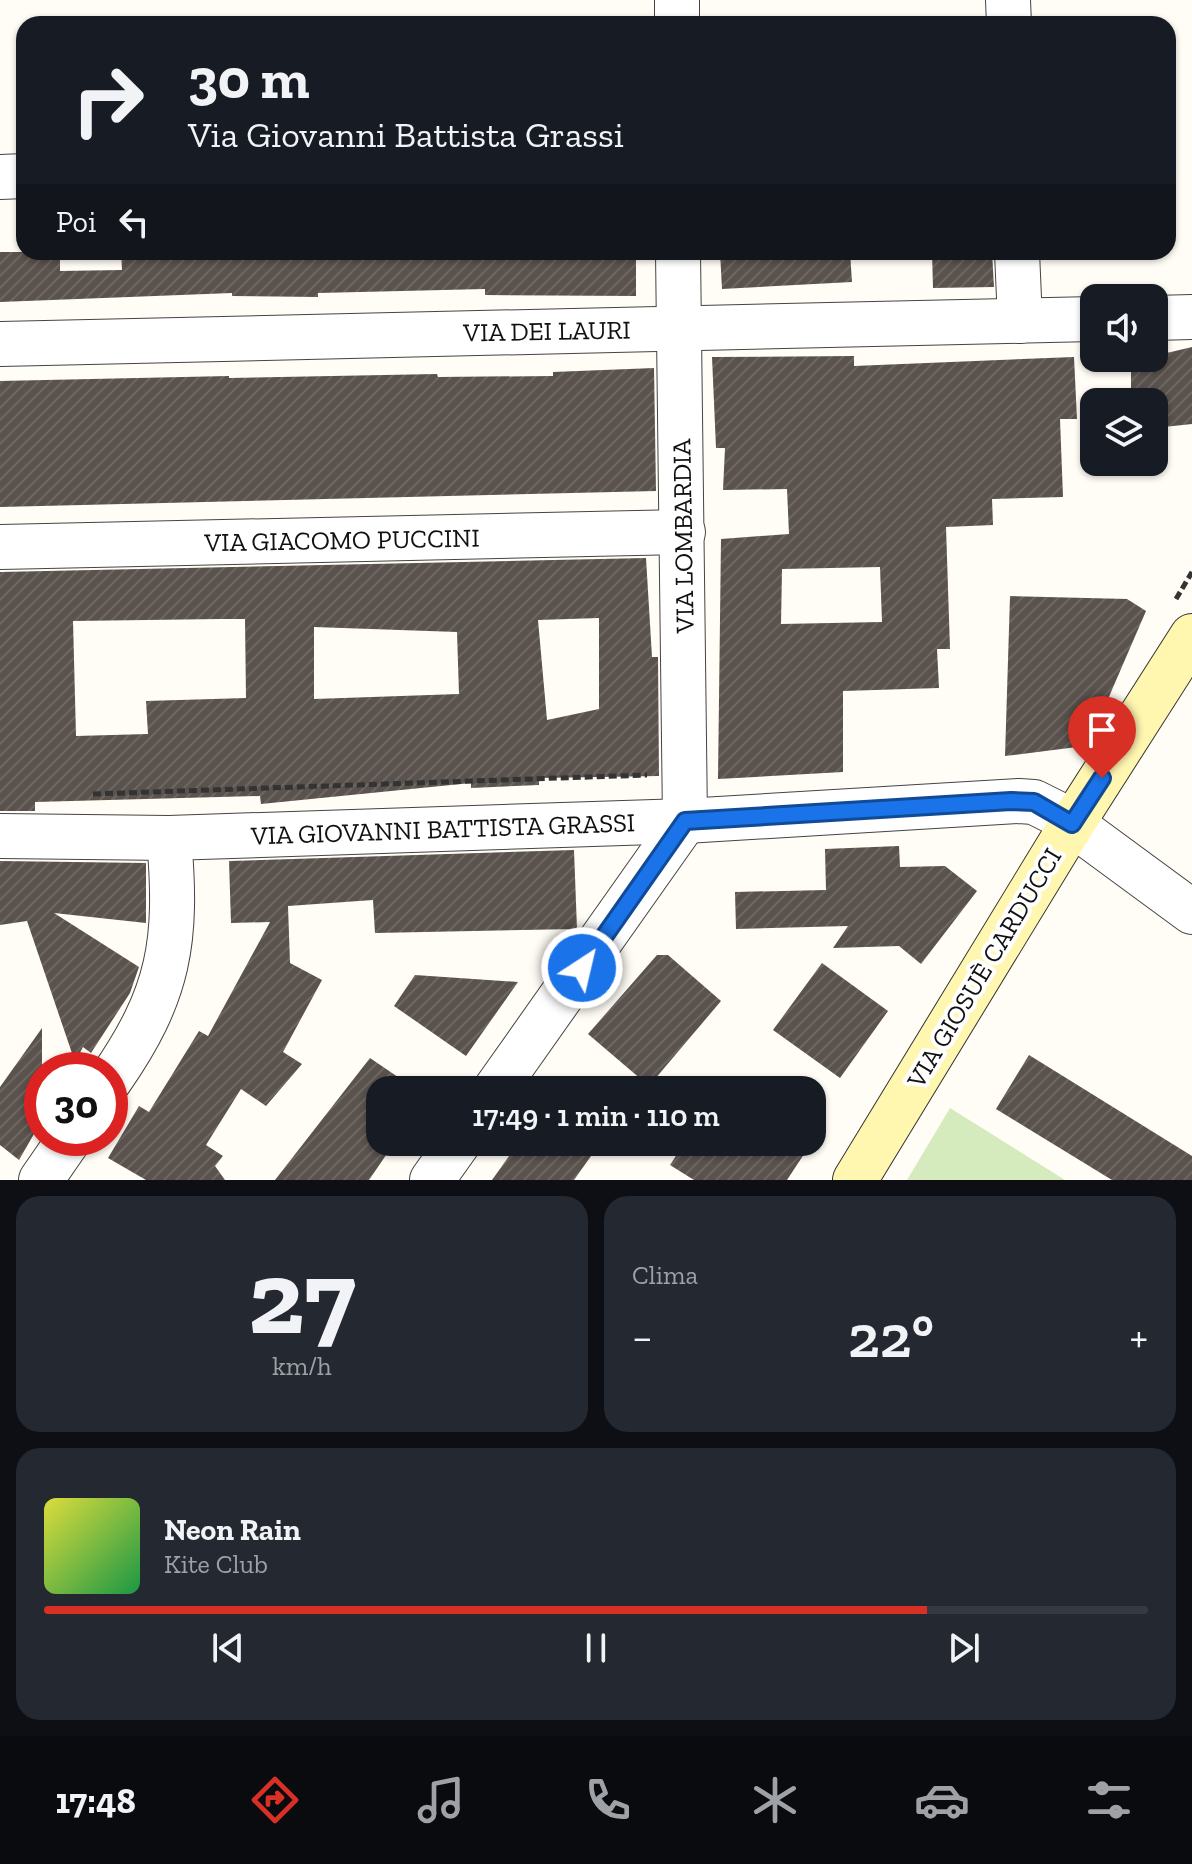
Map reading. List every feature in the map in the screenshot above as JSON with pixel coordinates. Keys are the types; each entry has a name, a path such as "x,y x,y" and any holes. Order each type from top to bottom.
{"street":[{"name":"VIA LOMBARDIA","path":"678,260 685,821"},
{"path":"1017,260 1020,321"},
{"path":"1168,318 1192,317"},
{"name":"VIA DEI LAURI","path":"0,344 1080,319"},
{"name":"VIA GIACOMO PUCCINI","path":"0,547 683,532"},
{"name":"VIA GIOSUÈ CARDUCCI","path":"855,1180 1072,824 1180,623"},
{"name":"VIA GIOVANNI BATTISTA GRASSI","path":"0,836 169,838 685,821 1034,802 1072,824 1192,912"},
{"path":"505,1076 685,821"},
{"path":"127,1052 152,1010 166,966 173,904 169,838"},
{"path":"41,1180 58,1156"},
{"path":"432,1180 449,1156"}],"path":[{"path":"1180,623 1192,572"},
{"path":"80,794 655,775"}],"green space":[{"path":"950,1108 1065,1180 907,1180"}],"building":[{"path":"0,252 16,252 16,260 60,260 60,271 122,270 121,260 636,260 636,296 485,295 485,289 318,293 318,297 232,296 232,293 0,302"},
{"path":"720,260 851,260 852,282 722,289"},
{"path":"932,260 992,260 994,287 933,288"},
{"path":"1192,347 1192,424 1168,427 1168,388 1131,388 1131,372 1168,372 1168,353"},
{"path":"854,356 854,366 1074,357 1077,419 1060,419 1063,497 992,499 993,525 946,527 950,649 937,649 939,688 843,691 843,772 718,779 721,539 789,534 787,489 723,490 725,448 716,448 712,357","holes":["880,567 882,622 781,624 782,569"]},
{"path":"654,368 656,491 0,507 0,381 437,374 438,377 553,376 553,372"},
{"path":"646,558 652,657 658,657 659,776 539,778 539,785 471,788 471,783 261,804 260,796 35,802 35,811 0,811 0,572","holes":["599,618 599,709 547,720 538,620","245,619 246,698 146,701 148,734 76,736 73,621","314,627 457,632 459,694 314,699"]},
{"path":"1010,596 1127,599 1146,611 1108,699 1077,747 1005,756"},
{"path":"899,846 900,867 945,866 977,891 921,964 899,946 833,948 848,926 736,929 735,892 826,890 825,849"},
{"path":"574,850 577,929 375,933 373,900 288,906 290,963 322,980 283,1052 302,1064 266,1106 241,1089 206,1145 223,1156 215,1166 225,1180 146,1180 108,1158 128,1156 128,1124 139,1106 149,1112 199,1031 208,1036 270,922 231,923 229,861"},
{"path":"0,861 146,863 146,923 54,913 139,967 130,993 92,1052 83,1047 80,1052 72,1052 27,921 0,925"},
{"path":"657,955 668,955 721,1001 657,1076 637,1076 588,1034"},
{"path":"822,963 888,1011 840,1078 773,1030"},
{"path":"415,975 518,982 466,1056 394,1006"},
{"path":"42,1028 42,1052 25,1052"},
{"path":"24,1053 24,1151 19,1160 0,1145 0,1087"},
{"path":"1029,1055 1192,1156 1192,1180 1112,1180 996,1109"},
{"path":"370,1058 396,1076 366,1076 366,1156 385,1156 369,1180 275,1180"},
{"path":"509,1156 591,1156 574,1180 492,1180"},
{"path":"676,1156 803,1156 787,1180 694,1180 670,1165"}],"route":[{"path":"582,968 685,821 1011,801 1034,802 1072,824 1102,778"}]}
